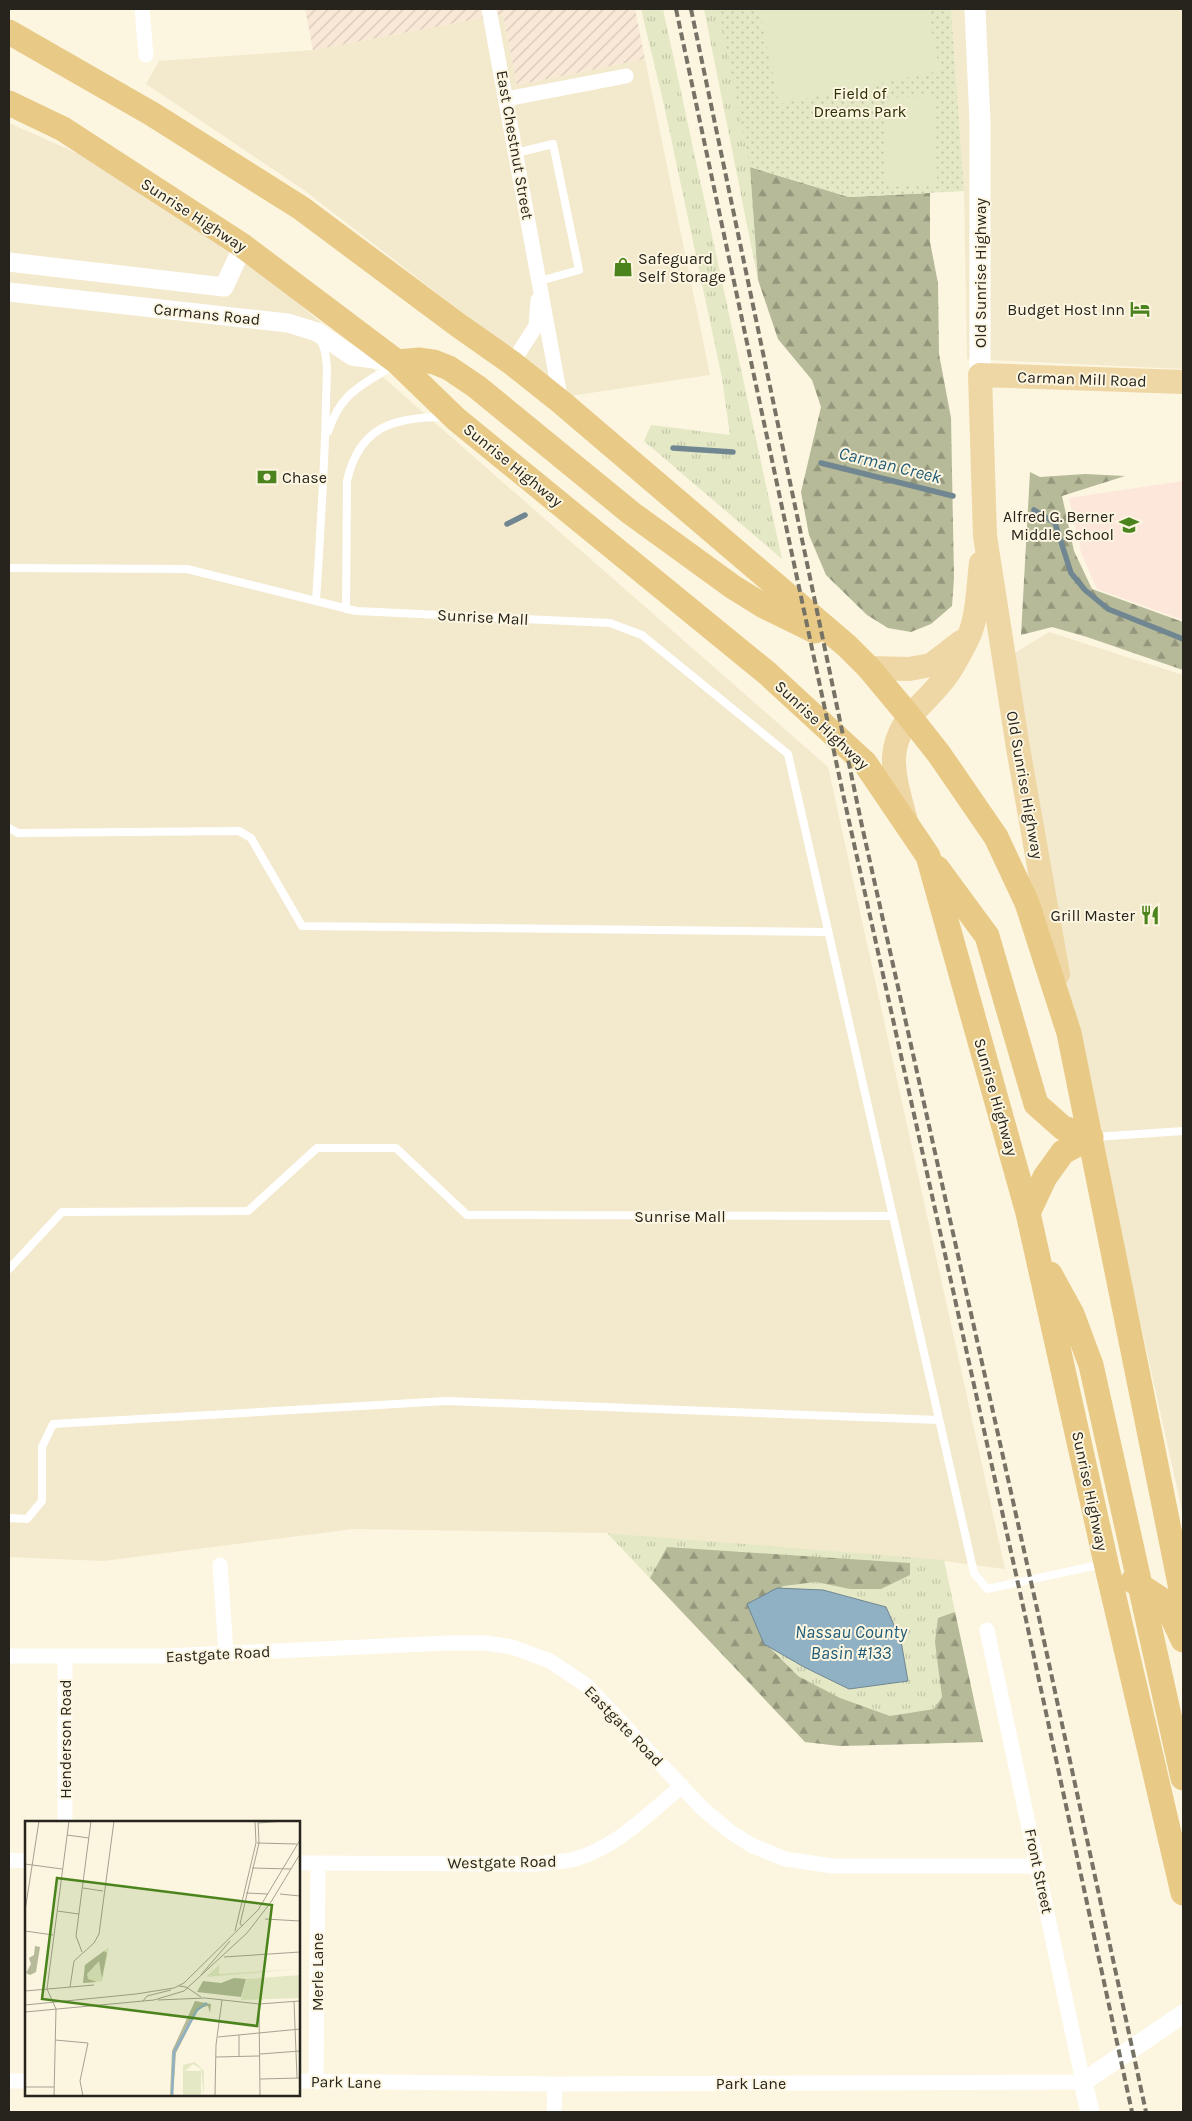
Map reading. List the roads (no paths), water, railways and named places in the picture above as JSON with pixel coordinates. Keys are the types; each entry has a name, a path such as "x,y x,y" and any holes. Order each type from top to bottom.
{"highway":[{"path":"9,32 152,114 300,208 512,363 561,402 847,646 869,668 939,754 996,837 1027,903 1069,1033 1183,1599"},
{"name":"Sunrise Highway","path":"9,103 63,129 243,246 398,362 456,418 767,673 866,763 928,856 1028,1213 1106,1563 1183,1893"},
{"path":"398,362 420,360 434,362 449,368 477,387 631,514 733,586 762,604 847,646"},
{"path":"928,856 987,936 1036,1104 1063,1128 1091,1137"},
{"path":"1028,1213 1045,1177 1063,1152 1091,1137"},
{"path":"1036,1248 1072,1314 1091,1366 1183,1778"},
{"path":"1106,1563 1165,1602 1183,1640"}],"main road":[{"name":"Old Sunrise Highway","path":"978,9 980,375 985,536 1018,748 1069,1033"},
{"name":"Carman Mill Road","path":"980,375 1183,382"},
{"name":"Old Sunrise Highway","path":"907,825 898,788 894,758 899,736 909,716 946,676 969,636 985,536"},
{"path":"869,668 909,668 930,665 969,636"}],"street":[{"path":"142,9 146,55"},
{"name":"East Chestnut Street","path":"489,9 561,402"},
{"path":"506,99 626,76"},
{"name":"Carmans Road","path":"9,262 224,287 243,246"},
{"name":"East Chestnut Street","path":"512,363 536,326 540,281"},
{"name":"Carmans Road","path":"9,292 288,323 317,332 352,356 398,362"},
{"path":"220,1564 226,1653"},
{"name":"Front Street","path":"987,1630 1090,2112"},
{"name":"Eastgate Road","path":"9,1656 167,1656 448,1643 485,1643 512,1647 550,1662 586,1685 702,1808 729,1831 751,1844 785,1859 833,1866 1038,1866"},
{"name":"Henderson Road","path":"65,1657 65,1821"},
{"name":"Westgate Road","path":"300,1862 537,1864 573,1860 592,1853 616,1840 682,1786"},
{"path":"9,1860 25,1860"},
{"name":"Merle Lane","path":"316,2082 318,1863"},
{"path":"1083,2082 1183,2014"},
{"name":"Park Lane","path":"300,2080 316,2082 555,2084 1083,2082"},
{"path":"9,2081 25,2081"},
{"path":"554,2112 555,2084"}],"lane":[{"path":"516,153 553,144 579,270 540,281"},
{"path":"316,602 325,439 325,348 317,332"},
{"path":"325,439 333,417 348,394 398,362"},
{"path":"346,609 347,481 351,464 357,452 376,431 394,422 436,417 456,418"},
{"name":"Sunrise Mall","path":"9,568 187,569 356,612 610,623 642,636 788,754 974,1573 987,1589 1106,1563"},
{"path":"9,828 18,833 238,831 252,838 302,926 828,932"},
{"path":"1091,1137 1183,1131"},
{"name":"Sunrise Mall","path":"9,1269 62,1212 248,1211 317,1148 396,1148 467,1215 892,1216"},
{"path":"9,1518 27,1518 42,1501 42,1448 53,1424 447,1401 939,1420"}],"water":[{"name":"Nassau County Basin #133","path":"777,1588 823,1590 886,1607 901,1641 908,1681 849,1689 804,1667 764,1644 747,1604"}],"waterway":[{"name":"Carman Creek","path":"673,448 733,452"},
{"name":"Carman Creek","path":"821,463 953,496"},
{"name":"Carman Creek","path":"1034,510 1055,523 1071,573 1085,590 1108,609 1183,639"},
{"name":"Carman Creek","path":"507,524 525,515"}],"railway":[{"path":"676,9 843,794 1025,1615 1132,2112"},
{"path":"691,9 862,826 1038,1613 1146,2112"}],"place":[{"name":"Safeguard Self Storage","path":"623,267"},
{"name":"Budget Host Inn","path":"1140,309"},
{"name":"Chase","path":"267,477"},
{"name":"Alfred G. Berner Middle School","path":"1129,525"},
{"name":"Grill Master","path":"1150,915"}],"park label":[{"name":"Field of Dreams Park","path":"860,102"}]}
